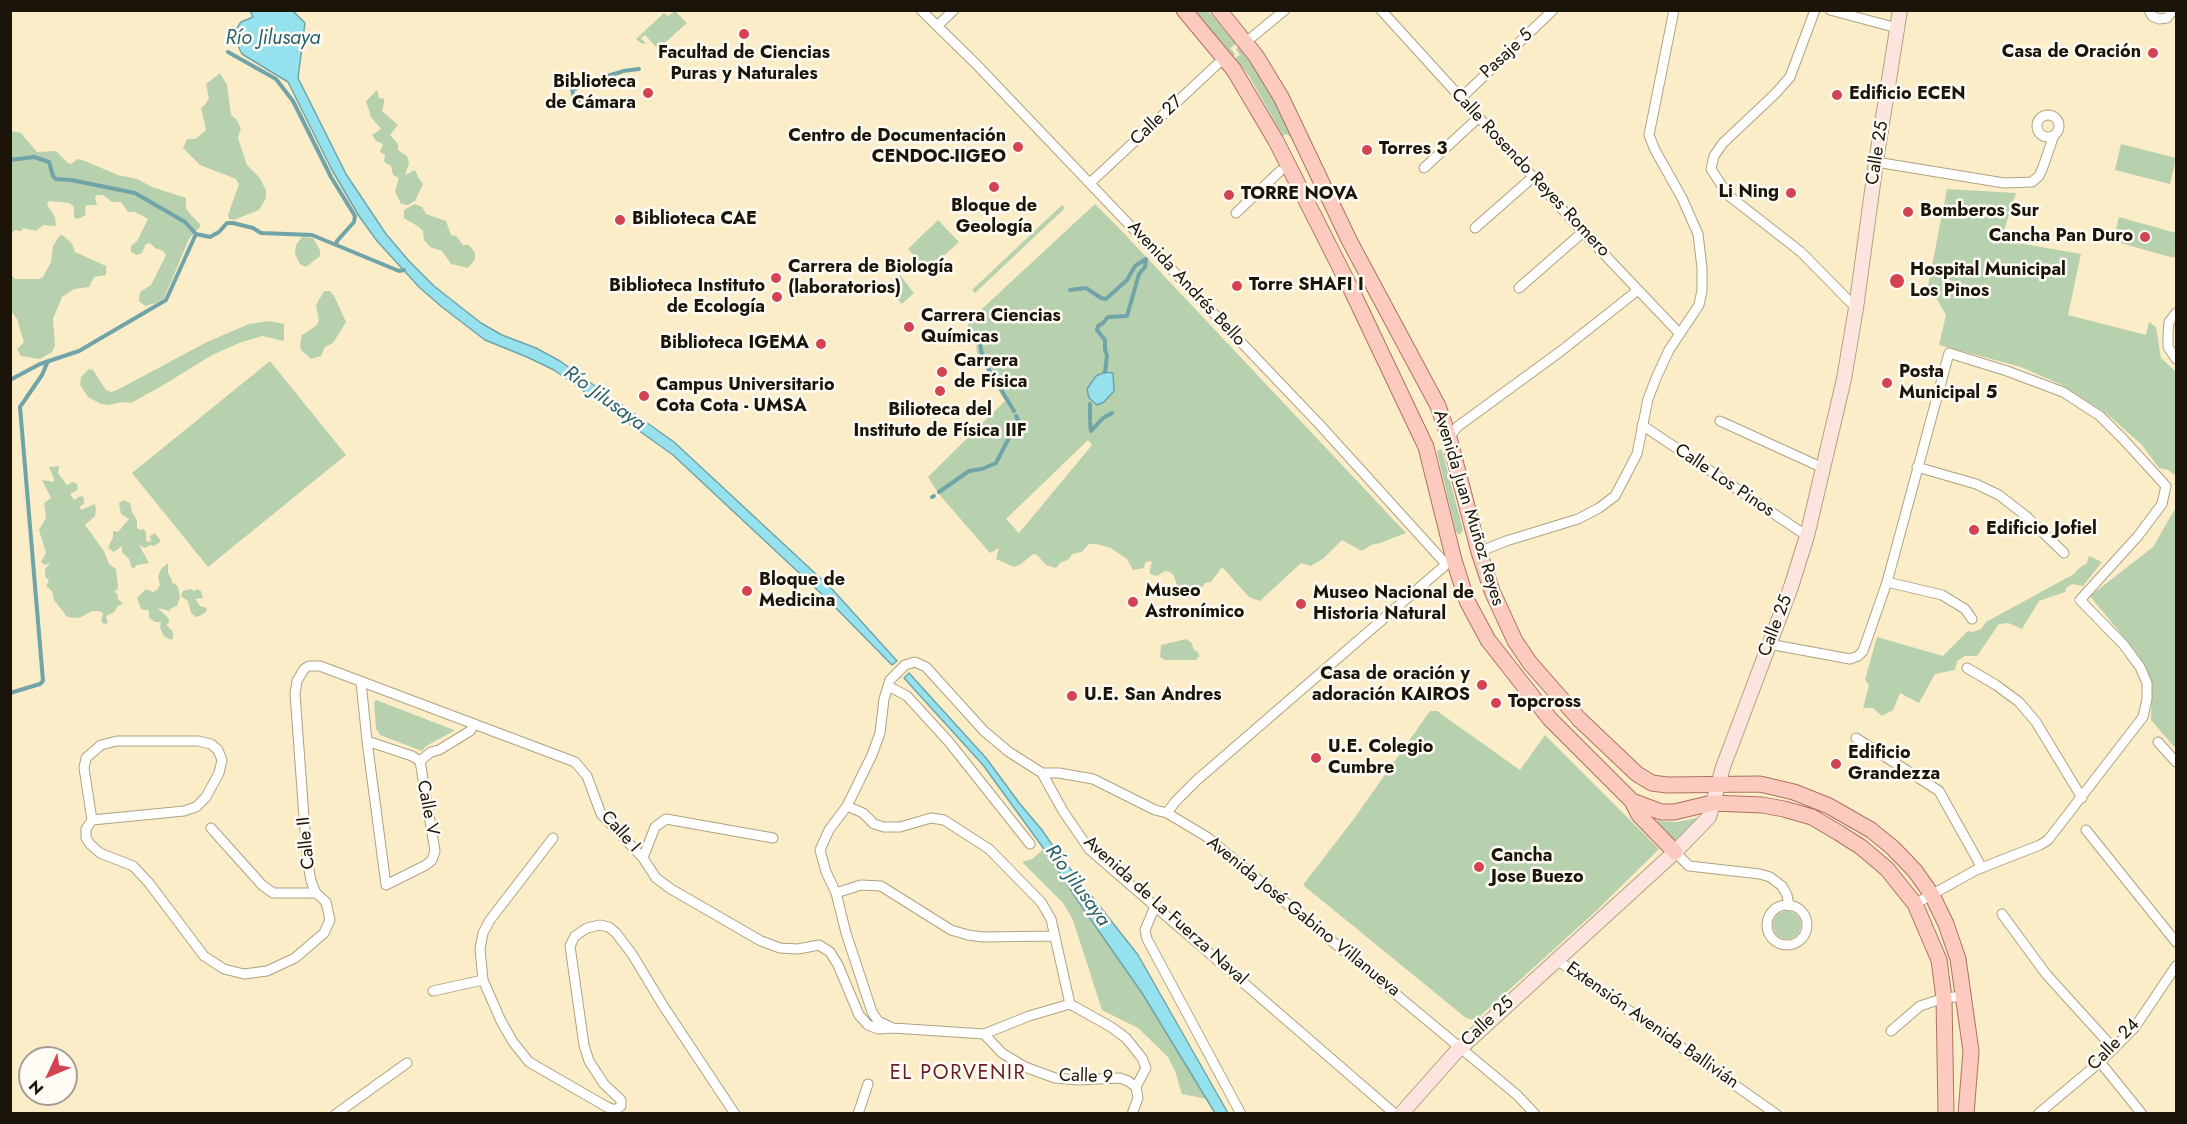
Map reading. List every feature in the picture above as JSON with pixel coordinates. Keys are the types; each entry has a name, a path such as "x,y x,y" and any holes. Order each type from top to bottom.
{"main road":[{"name":"Avenida Juan Muñoz Reyes","path":"1184,10 1234,70 1276,141 1351,289 1426,447 1450,562 1488,640 1550,719 1632,801 1661,812 1674,812 1712,803 1762,805 1812,817 1861,847 1887,869 1915,904 1939,960 1944,998 1946,1113"},
{"name":"Avenida Juan Muñoz Reyes","path":"1219,10 1265,68 1281,97 1349,240 1437,406 1449,438 1479,552 1492,591 1515,641 1530,663 1579,719 1637,774 1652,783 1667,785 1760,784 1794,792 1829,806 1871,830 1916,871 1932,894 1946,924 1958,959 1971,1051 1966,1113"},
{"path":"1426,447 1449,438"},
{"path":"1450,562 1479,552"},
{"path":"1632,801 1639,815 1675,852"}],"street":[{"name":"Avenida Andrés Bello","path":"921,10 977,65 1450,562"},
{"path":"937,26 954,10"},
{"path":"1246,42 1285,10"},
{"name":"Calle Rosendo Reyes Romero","path":"1381,10 1583,232 1680,334"},
{"name":"Pasaje 5","path":"1461,98 1553,10"},
{"path":"1479,552 1506,541 1578,519 1615,496 1638,454 1642,425 1657,376 1669,350 1699,305 1702,268 1698,234 1649,135 1674,10"},
{"path":"1815,10 1790,76 1775,94 1723,143 1714,156 1711,169 1728,195 1801,252 1856,308"},
{"path":"1830,10 1898,28"},
{"name":"Calle 25","path":"1401,1113 1460,1048 1675,852 1709,818 1718,783 1791,587 1807,536 1844,379 1900,10"},
{"path":"2149,10 2152,16 2159,20 2173,13"},
{"name":"Calle 27","path":"1090,183 1224,58"},
{"path":"1424,168 1478,118"},
{"path":"1876,162 2004,183 2032,182 2043,167 2054,135"},
{"path":"1236,213 1280,171"},
{"path":"1475,228 1533,177"},
{"path":"1519,288 1583,232"},
{"path":"1449,438 1457,427 1561,351 1638,290"},
{"path":"2176,313 2169,322 2168,334 2168,347 2176,359"},
{"path":"1769,644 1850,659 1863,651 1887,582 1948,353 2007,371 2063,392 2100,416 2166,486 2162,504 2138,536 2080,600 2123,644 2140,667 2147,683 2147,699 2143,717 2048,840 1979,869 1915,904"},
{"path":"1720,421 1823,468"},
{"name":"Calle Los Pinos","path":"1642,425 1807,536"},
{"path":"1917,467 1976,484 1999,495 2026,516 2064,553"},
{"path":"1167,813 1197,780 1450,562"},
{"path":"1887,582 1942,595 1965,609 1972,620"},
{"name":"Avenida de La Fuerza Naval","path":"893,1028 878,1020 872,1012 846,933 836,893 826,872 821,847 829,830 847,806 878,740 888,686 894,674 905,665 915,663 926,667 984,731 1009,752 1042,773 1063,811 1089,849 1156,904 1395,1113"},
{"name":"Calle II","path":"92,820 184,811 196,807 206,797 219,773 222,760 218,750 211,744 198,741 117,741 101,745 86,758 84,768 92,820 86,829 86,838 100,853 133,866 149,883 204,956 224,969 244,974 267,971 295,958 324,933 330,920 326,902 316,893 311,881 307,858 294,694 297,681 304,669 314,666 334,671"},
{"path":"1968,668 2019,702 2036,722 2082,798"},
{"name":"Calle I","path":"334,671 575,762 587,776 602,814 643,858 656,878 761,941 780,948 798,949 819,945 830,952 834,958 859,1015 868,1025 878,1029 893,1028"},
{"path":"361,682 367,741"},
{"path":"888,686 907,696 949,742 1030,844"},
{"path":"420,761 463,736 475,724"},
{"path":"1856,738 1939,791 1979,869"},
{"name":"Calle V","path":"367,741 412,756 420,761 434,855 426,865 386,885 367,741"},
{"path":"2158,742 2176,762"},
{"name":"Avenida José Gabino Villanueva","path":"1042,773 1059,773 1093,779 1155,810 1167,813 1207,837 1517,1095 1535,1113"},
{"path":"847,806 863,813 874,824 884,827 900,827 931,818 950,823 989,849 1041,902 1051,920 1070,1004"},
{"path":"643,858 655,828 666,819 773,838"},
{"path":"211,828 262,885 273,894 316,893"},
{"path":"2086,830 2176,942"},
{"path":"553,838 490,920 483,933 480,949 483,980 513,1042 529,1062 607,1107 615,1110 621,1106 621,1100 604,1084 594,1070 584,1045 570,946 575,936 587,928 600,925 609,927 632,954 664,1007 735,1113"},
{"path":"1675,852 1689,866 1770,877 1782,886 1789,906"},
{"path":"836,893 861,885 881,886 951,930 983,938 1055,936"},
{"path":"1156,904 1146,930 1147,939 1241,1113"},
{"path":"1783,906 1789,906 1801,912 1806,923 1806,930 1799,941 1786,945 1780,944 1770,936 1767,924 1772,912 1783,906"},
{"path":"2002,914 2046,974 2114,1049"},
{"name":"Extensión Avenida Ballivián","path":"1557,960 1776,1113"},
{"name":"Calle 24","path":"2038,1113 2100,1062 2135,1027 2176,966"},
{"path":"434,991 483,980"},
{"path":"1891,1031 1920,1006 1944,998 1964,996"},
{"path":"893,1028 984,1034 1029,1016 1070,1004 1126,1038 1142,1058 1146,1068 1136,1088"},
{"name":"Calle 9","path":"984,1034 1002,1053 1025,1067 1055,1078 1078,1080 1120,1078 1136,1088 1136,1107 1132,1113"},
{"path":"2100,1062 2142,1113"},
{"path":"336,1113 407,1063"},
{"path":"858,1113 867,1084"}],"green space":[{"path":"675,11 687,23 658,49 645,35 641,38 646,44 636,39 664,13 668,16"},
{"path":"1194,11 1208,11 1236,44 1230,48 1235,54 1233,56"},
{"path":"1238,47 1255,68 1276,102 1292,138 1286,134 1283,136 1249,76 1235,58 1240,55 1236,49"},
{"path":"220,73 227,85 231,115 241,128 238,138 247,165 259,177 266,190 266,198 259,210 234,220 229,219 228,215 239,184 236,179 200,165 183,148 187,139 195,139 206,130 201,108 209,98 206,84"},
{"path":"377,90 379,98 384,99 382,111 398,125 390,135 398,144 398,150 407,156 409,163 405,175 415,170 423,184 415,201 408,205 401,204 395,191 399,178 393,175 391,166 384,162 385,155 380,152 383,144 376,141 372,135 381,129 371,117 366,101"},
{"path":"11,131 21,133 37,152 56,151 68,163 71,164 77,159 85,161 186,198 186,208 200,227 189,239 164,298 145,306 139,301 140,292 151,285 166,255 150,243 146,244 142,253 137,255 131,252 131,246 137,241 148,219 135,212 128,212 121,202 112,202 103,195 97,195 95,198 97,205 87,205 86,215 77,219 74,217 74,207 69,203 49,201 47,205 55,217 56,226 43,225 36,231 23,228 11,234"},
{"path":"2121,144 2176,158 2170,184 2115,170"},
{"path":"1947,189 2016,193 2001,240 2081,254 2068,315 2146,335 2149,322 2156,327 2161,358 2176,372 2176,476 2168,470 2159,468 2142,445 2107,414 2062,385 2021,367 1939,345 1946,315 1937,299 1926,296"},
{"path":"415,204 422,207 426,214 446,221 451,235 456,236 463,245 469,245 475,253 475,259 468,268 451,264 442,251 430,247 424,240 423,231 419,227 404,218 404,210"},
{"path":"1095,204 1406,533 1371,545 1362,551 1342,540 1324,558 1311,566 1301,563 1260,601 1249,597 1222,567 1211,582 1205,583 1196,596 1190,598 1184,596 1179,593 1174,576 1170,572 1165,571 1157,576 1150,574 1152,562 1148,561 1144,568 1133,570 1127,559 1111,548 1096,544 1089,544 1082,552 1072,554 1056,568 1046,565 1037,555 1033,554 1014,567 996,559 999,548 990,553 938,493 928,477 1005,401 977,353 976,344 967,333 971,319","holes":["1088,440 1092,445 1019,533 1006,519"]},
{"path":"1062,205 1065,208 975,293 972,290"},
{"name":"Cancha Pan Duro","path":"2119,217 2176,233 2174,258 2113,241"},
{"path":"938,220 959,242 928,270 908,249"},
{"path":"60,235 72,244 75,252 106,266 106,275 94,277 89,287 74,289 62,297 53,319 55,346 52,352 40,359 21,356 17,349 24,342 17,319 11,311 11,275 15,279 43,277 51,262 53,246"},
{"path":"302,237 313,238 320,250 320,256 306,267 300,264 295,254 296,245"},
{"path":"900,275 914,293 902,304 889,290 896,282 894,280"},
{"path":"324,291 330,291 334,296 346,322 333,343 325,347 321,356 311,359 301,350 300,345 302,335 316,326 319,321 316,305"},
{"path":"269,321 284,324 284,341 262,336 239,343 212,355 131,403 101,404 88,397 80,385 81,377 89,369 93,370 106,390 111,392 117,390 207,342 249,324"},
{"path":"270,361 346,455 208,567 132,473"},
{"path":"1439,449 1442,450 1463,530 1460,535 1456,532 1437,452"},
{"path":"59,466 58,473 67,485 73,482 77,484 76,491 70,494 74,500 82,496 84,498 84,504 80,506 81,510 95,504 95,516 85,525 104,551 109,564 116,569 118,586 113,592 117,593 118,599 123,604 106,616 108,623 104,624 101,621 103,613 99,611 92,611 79,618 67,617 54,600 52,591 46,586 49,581 45,576 45,569 50,563 45,565 41,562 46,553 39,530 46,518 44,503 51,498 42,480 54,482 49,467"},
{"path":"124,500 130,503 137,520 137,528 144,529 146,541 151,542 150,536 155,533 160,540 154,546 150,545 145,548 139,545 149,563 137,565 133,569 129,559 122,552 122,546 114,552 108,548 113,531 118,532 129,519 121,514 119,503"},
{"path":"2176,507 2176,749 2151,720 2152,683 2136,652 2090,596 2153,547"},
{"path":"2089,556 2102,562 2083,586 2072,584 2066,588 2065,592 2039,601 2022,629 2008,623 1999,624 1977,656 1965,656 1957,661 1955,670 1935,674 1919,703 1900,693 1893,710 1882,716 1873,708 1863,708 1869,685 1865,680 1877,637 1943,656 1968,631 1981,629 1986,622 2074,574 2087,563"},
{"path":"168,563 168,573 172,584 178,587 180,597 177,606 169,611 158,608 169,619 169,623 166,624 173,632 171,640 164,636 160,628 161,622 155,622 149,618 149,611 141,609 137,598 146,589 153,592 157,590 160,585 158,577 161,569"},
{"path":"191,589 201,591 203,598 195,599 200,606 207,608 206,612 200,616 196,617 191,613 188,601 181,596 183,591"},
{"path":"1186,639 1198,652 1199,656 1196,660 1165,660 1160,657 1161,645"},
{"path":"376,700 454,731 426,746 422,751 380,735 376,729 374,702"},
{"name":"Cancha Jose Buezo","path":"1430,711 1437,711 1520,770 1545,735 1659,849 1595,912 1478,1018 1473,1020 1466,1018 1303,885 1353,820"},
{"path":"1697,818 1699,820 1675,843 1655,821 1676,822"},
{"path":"1044,849 1142,993 1207,1099 1182,1094 1168,1057 1138,1028 1102,1010 1073,920 1063,903 1022,862 1032,859"},
{"path":"1787,911 1797,915 1801,925 1797,935 1787,939 1777,935 1773,925 1777,915"}],"water":[{"name":"Río Jilusaya","path":"250,11 293,11 305,23 298,78 346,174 386,234 409,261 434,286 481,323 560,361 674,442 832,589 897,661 892,665 827,599 673,455 554,370 485,340 420,288 377,241 359,216 332,170 288,82 242,54 235,40 235,31 241,22 253,17"},
{"path":"1105,372 1113,373 1114,391 1104,402 1097,405 1089,398 1087,389 1096,376"},
{"name":"Río Jilusaya","path":"909,673 986,758 1138,955 1228,1113 1215,1113 1142,993 1044,849 983,765 904,678"}],"waterway":[{"path":"228,52 276,79 293,101 331,177 355,216 354,222 336,245"},
{"path":"623,71 639,69"},
{"path":"575,89 589,81 621,72"},
{"path":"571,86 574,97 580,103"},
{"path":"10,160 34,157 49,162 56,179 135,193 185,222 196,234 210,237 219,232 227,223 233,223 253,228 261,233 312,235 399,271 404,270"},
{"path":"10,380 40,364 79,351 166,300 196,234"},
{"path":"1070,290 1086,288 1106,299 1127,280 1135,266 1146,259 1145,267 1139,274 1127,316 1108,317 1098,326 1097,330 1105,340 1107,356 1105,372"},
{"path":"980,344 983,360 1014,411"},
{"path":"10,693 43,681 20,407 42,375 48,361"},
{"path":"1090,404 1090,419"},
{"path":"1090,422 1091,431 1103,418 1112,413"},
{"path":"1016,416 1018,420 1016,425"},
{"path":"939,492 969,471 996,463 1014,428"}],"place":[{"name":"Facultad de Ciencias Puras y Naturales","path":"744,34"},
{"name":"Casa de Oración","path":"2153,53"},
{"name":"Biblioteca de Cámara","path":"648,93"},
{"name":"Edificio ECEN","path":"1837,95"},
{"name":"Centro de Documentación CENDOC-IIGEO","path":"1018,147"},
{"name":"Torres 3","path":"1367,150"},
{"name":"Bloque de Geología","path":"994,187"},
{"name":"Li Ning","path":"1791,193"},
{"name":"TORRE NOVA","path":"1229,195"},
{"name":"Bomberos Sur","path":"1908,212"},
{"name":"Biblioteca CAE","path":"620,220"},
{"name":"Cancha Pan Duro","path":"2145,237"},
{"name":"Carrera de Biología (laboratorios)","path":"776,278"},
{"name":"Hospital Municipal Los Pinos","path":"1897,281"},
{"name":"Torre SHAFI I","path":"1237,286"},
{"name":"Biblioteca Instituto de Ecología","path":"777,297"},
{"name":"Carrera Ciencias Químicas","path":"909,327"},
{"name":"Biblioteca IGEMA","path":"821,344"},
{"name":"Carrera de Física","path":"942,372"},
{"name":"Posta Municipal 5","path":"1887,383"},
{"name":"Bilioteca del Instituto de Física IIF","path":"940,391"},
{"name":"Campus Universitario Cota Cota - UMSA","path":"644,396"},
{"name":"Edificio Jofiel","path":"1974,530"},
{"name":"Bloque de Medicina","path":"747,591"},
{"name":"Museo Astronímico","path":"1133,602"},
{"name":"Museo Nacional de Historia Natural","path":"1301,604"},
{"name":"Casa de oración y adoración KAIROS","path":"1482,685"},
{"name":"U.E. San Andres","path":"1072,696"},
{"name":"Topcross","path":"1496,703"},
{"name":"U.E. Colegio Cumbre","path":"1316,758"},
{"name":"Edificio Grandezza","path":"1836,764"},
{"name":"Cancha Jose Buezo","path":"1479,867"}],"district":[{"name":"EL PORVENIR","path":"958,1074"}]}
